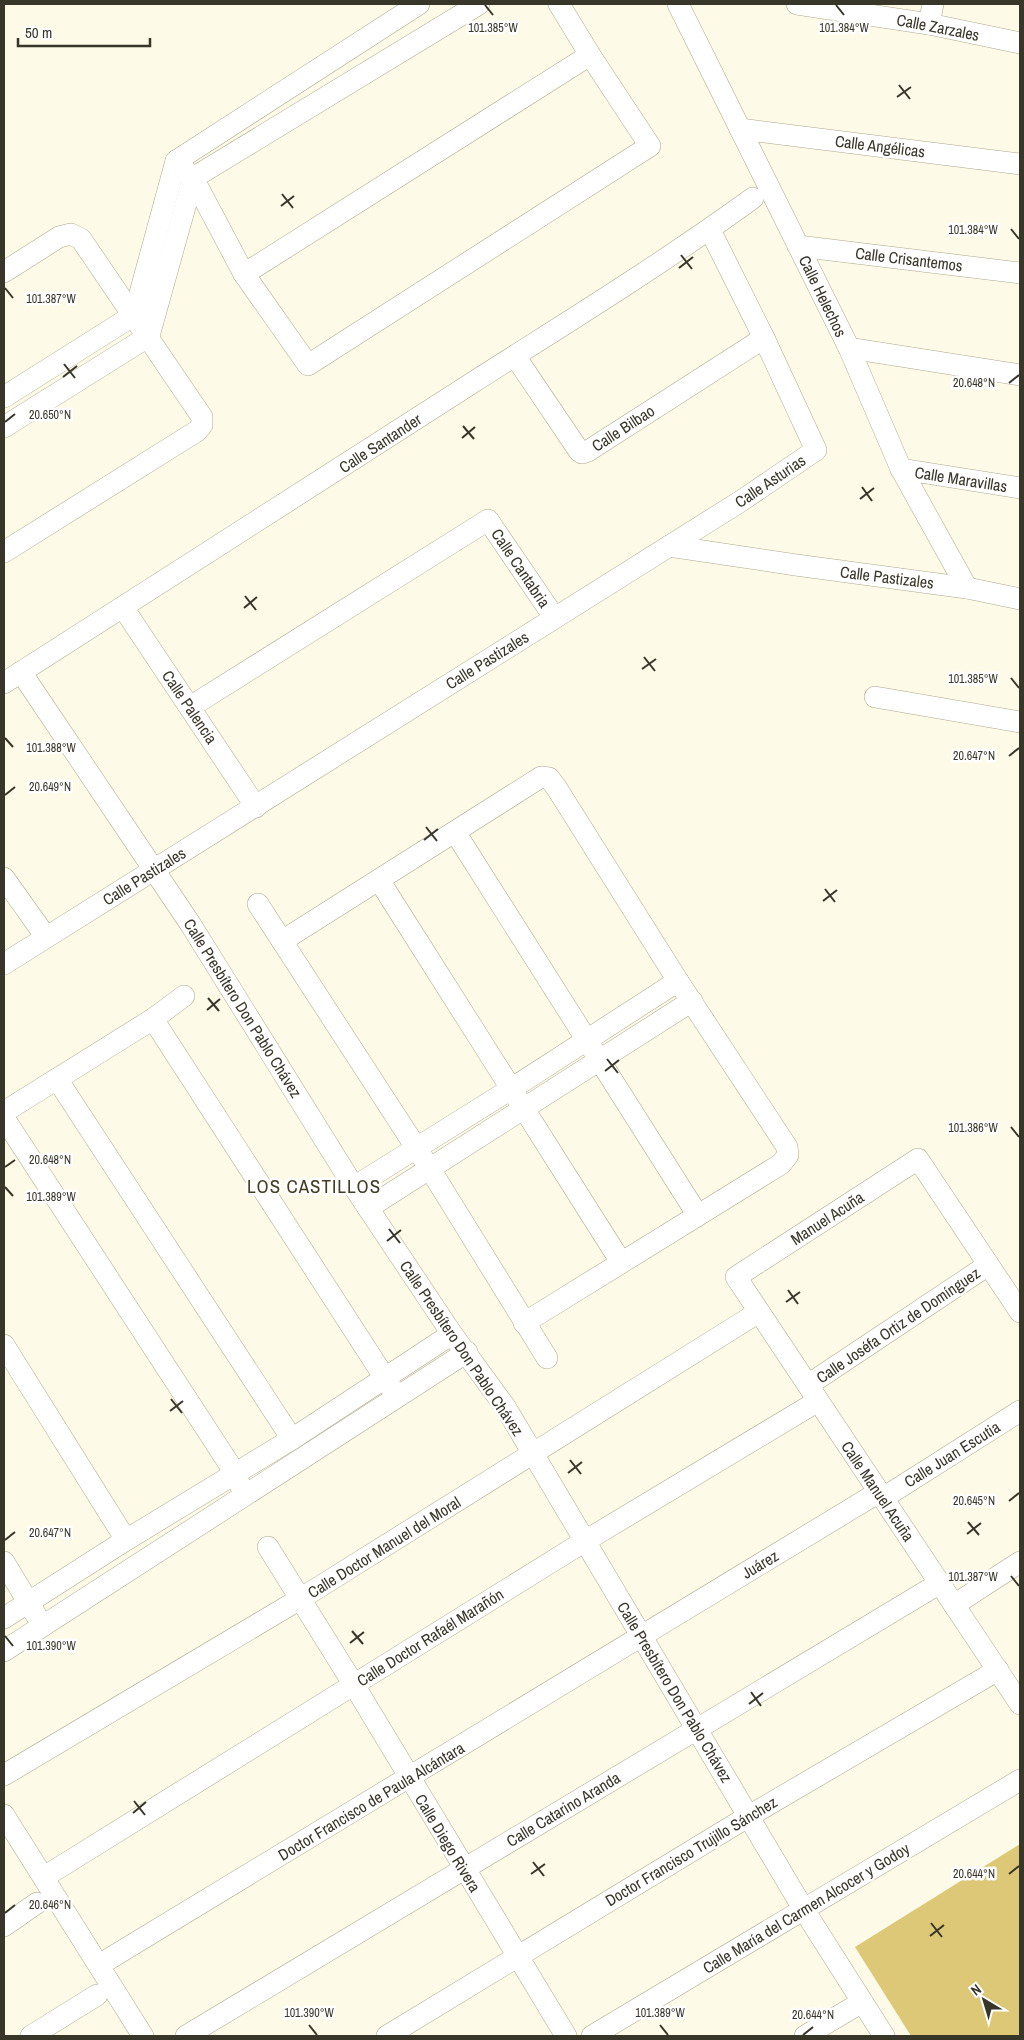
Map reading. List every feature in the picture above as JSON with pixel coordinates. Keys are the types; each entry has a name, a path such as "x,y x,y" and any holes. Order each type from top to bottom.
{"street":[{"path":"4,397 134,315 176,161 419,4"},
{"path":"4,427 149,336 193,178 479,4"},
{"path":"176,161 193,178 244,274 308,365 650,146 590,56 559,4"},
{"name":"Calle Helechos","path":"678,4 849,348 901,469 967,588"},
{"name":"Calle Zarzales","path":"796,4 931,14 1020,43"},
{"path":"244,274 590,56"},
{"name":"Calle Angélicas","path":"740,128 1020,164"},
{"name":"Calle Santander","path":"13,677 124,608 710,230 753,198"},
{"path":"710,230 764,338"},
{"path":"4,272 59,238 71,234 81,239 149,336 202,417 202,425 197,431 4,552"},
{"name":"Calle Crisantemos","path":"798,246 1020,273"},
{"name":"Calle Bilbao","path":"515,356 582,453 588,451 764,338"},
{"name":"Calle Asturias","path":"669,546 741,501 816,450 764,338"},
{"path":"849,348 1020,375"},
{"name":"Calle Maravillas","path":"901,469 1020,488"},
{"name":"Calle Cantabria","path":"190,707 488,520 554,617"},
{"name":"Calle Pastizales","path":"4,964 669,546 967,588 1020,599"},
{"name":"Calle Palencia","path":"124,608 256,807"},
{"name":"Calle Presbítero Don Pablo Chávez","path":"13,677 154,870 191,925 354,1187 452,1334 467,1352 506,1408 804,1910 884,2036"},
{"path":"875,697 1020,722"},
{"path":"282,940 541,777 549,778 678,981 787,1147 788,1155 781,1164 697,1214 524,1323"},
{"path":"455,832 697,1214"},
{"path":"4,878 46,936"},
{"path":"379,880 621,1262"},
{"path":"258,904 430,1169 547,1358"},
{"path":"354,1187 511,1089 678,981"},
{"path":"4,1112 153,1019 184,996"},
{"path":"368,1208 525,1110 692,1001"},
{"path":"153,1019 386,1377 397,1398"},
{"path":"58,1079 292,1439"},
{"path":"4,1118 235,1473 244,1495"},
{"name":"Manuel Acuña","path":"736,1277 918,1159 988,1265"},
{"path":"988,1265 1020,1312"},
{"name":"Calle Joséfa Ortiz de Domínguez","path":"813,1393 988,1265"},
{"name":"Calle Manuel Acuña","path":"736,1277 1020,1704"},
{"name":"Calle Doctor Manuel del Moral","path":"4,1775 300,1599 759,1312"},
{"path":"4,1618 126,1540 292,1439 452,1334"},
{"path":"4,1345 126,1540"},
{"path":"4,1651 467,1352"},
{"name":"Calle Doctor Rafaél Marañón","path":"44,1877 584,1541 813,1393"},
{"name":"Calle Juan Escutia","path":"881,1495 1020,1411"},
{"name":"Juárez","path":"642,1636 881,1495"},
{"name":"Calle Diego Rivera","path":"268,1546 566,2036"},
{"path":"4,1562 43,1625"},
{"path":"954,1605 1020,1562"},
{"name":"Calle Catarino Aranda","path":"186,2036 940,1583"},
{"name":"Doctor Francisco de Paula Alcántara","path":"99,1965 642,1636"},
{"name":"Doctor Francisco Trujillo Sánchez","path":"387,2036 749,1816 998,1670"},
{"name":"Calle María del Carmen Alcocer y Godoy","path":"592,2036 1020,1780"},
{"path":"4,1815 143,2036"},
{"path":"4,1926 37,1903"},
{"path":"31,2036 97,1995"},
{"path":"805,2036 862,2002"}],"shaded area":[{"path":"1020,1844 1020,2036 911,2036 855,1947"}],"district":[{"name":"LOS CASTILLOS","path":"314,1186"}]}
